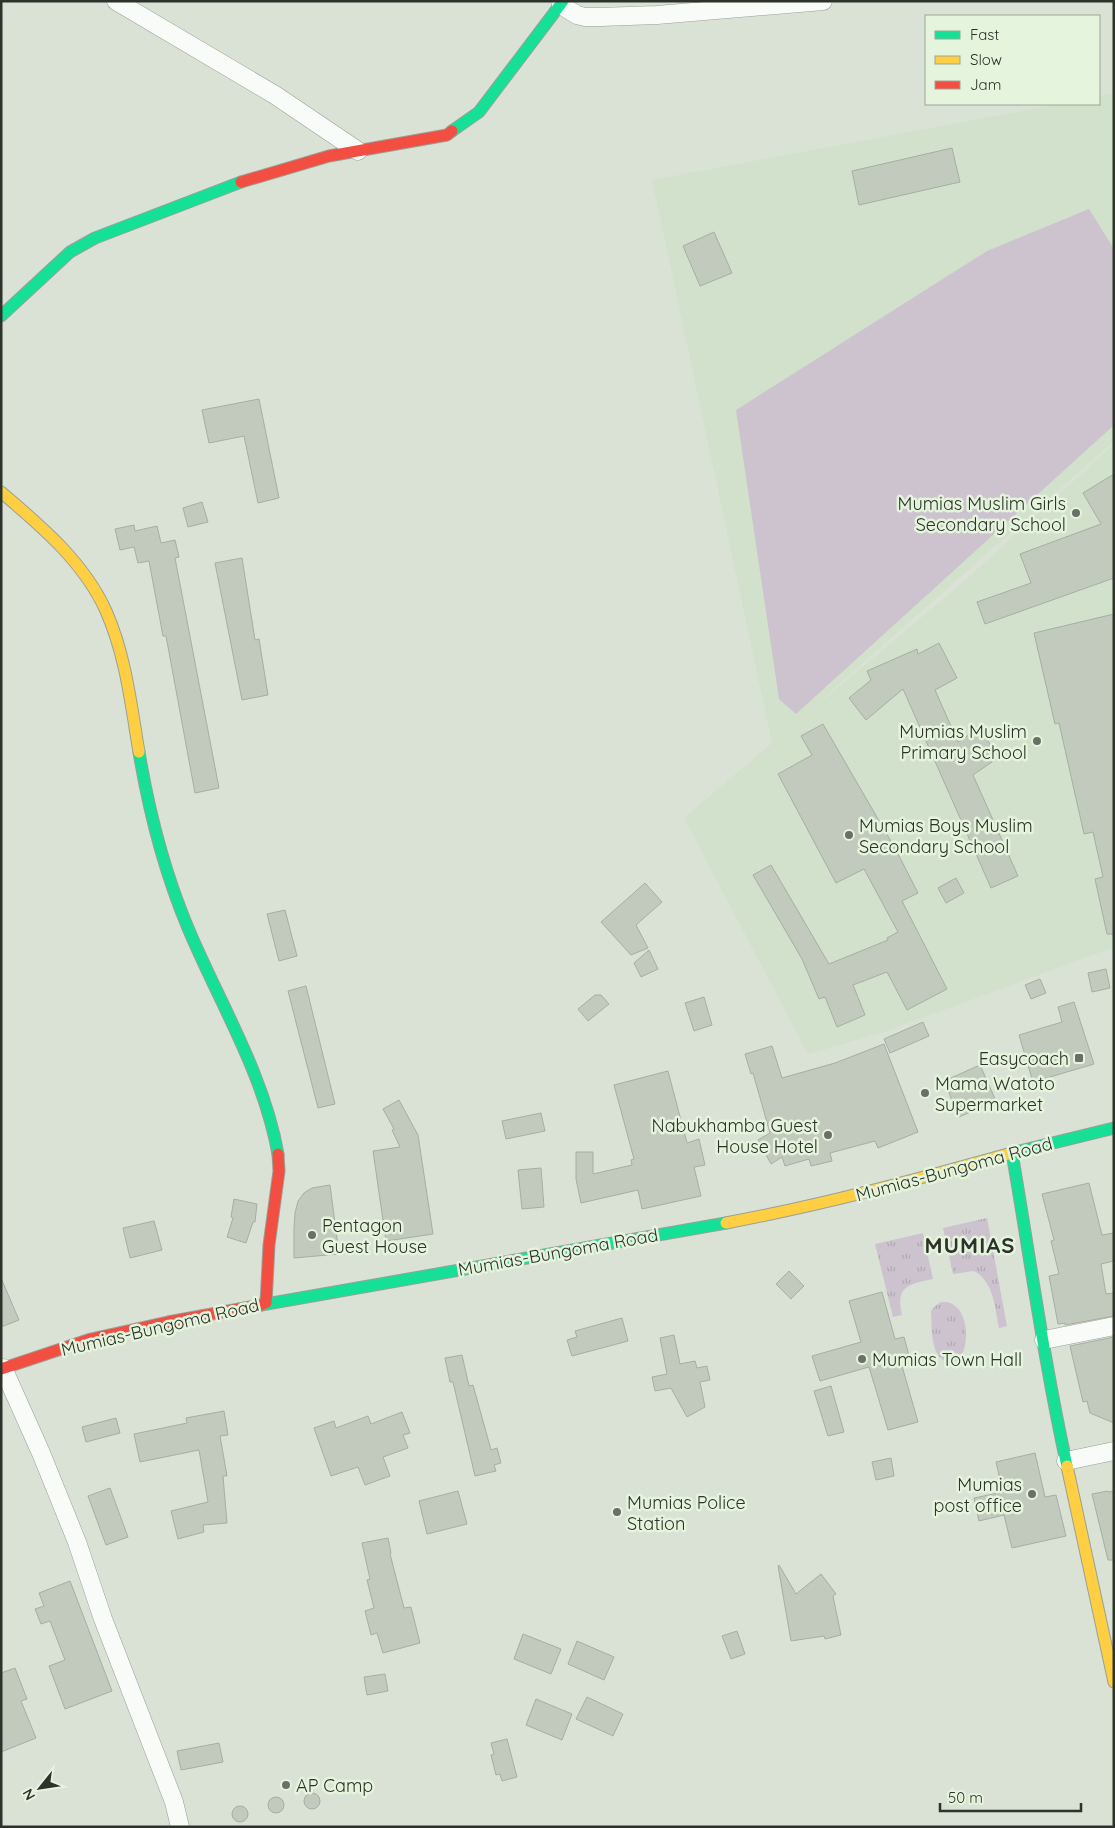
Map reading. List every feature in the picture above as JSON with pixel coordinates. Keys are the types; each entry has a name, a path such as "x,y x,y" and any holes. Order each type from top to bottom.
{"street":[{"path":"116,1 275,95 358,151"},
{"path":"1,316 70,252 95,238 251,178 330,156 447,135 479,112 562,3 577,15 600,17 656,15 823,1"},
{"path":"1,492 37,523 77,565 106,610 115,635 134,710 146,791 168,875 188,930 249,1063 268,1112 276,1142 279,1157 278,1180 269,1249 266,1303"},
{"name":"Mumias-Bungoma Road","path":"2,1369 91,1339 168,1322 773,1214 876,1190 1012,1153 1114,1128"},
{"path":"1012,1153 1044,1340 1051,1393 1114,1682"},
{"path":"1044,1340 1114,1326"},
{"path":"2,1369 41,1453 77,1542 103,1619 174,1802 180,1827"},
{"path":"1066,1461 1114,1451"}],"shaded area":[{"path":"1114,93 1114,441 795,723 959,586 1114,444 1114,947 887,1031 808,1054 684,818 772,743 652,180 1054,105 1100,105 1100,96"}],"green space":[{"path":"1089,209 1114,249 1114,425 796,714 779,699 736,410 987,251"},
{"path":"987,1218 1007,1326 999,1328 990,1289 981,1276 974,1271 953,1274 943,1228"},
{"path":"923,1233 933,1279 906,1288 902,1292 901,1298 902,1315 893,1317 875,1244"},
{"path":"941,1302 947,1302 955,1306 963,1316 965,1323 964,1351 958,1360 954,1362 946,1362 940,1357 932,1336 931,1311"}],"building":[{"path":"952,148 960,182 859,205 852,171"},
{"path":"714,232 732,273 700,286 683,246"},
{"path":"259,399 279,498 258,503 244,436 209,443 202,410"},
{"path":"1114,474 1114,578 985,624 977,602 1031,583 1020,554 1101,524 1083,493"},
{"path":"202,502 208,522 188,527 183,508"},
{"path":"134,525 135,531 157,526 161,543 175,540 179,557 175,558 219,788 195,793 166,636 163,636 149,561 138,563 134,547 120,550 115,529"},
{"path":"242,558 255,640 259,639 268,695 242,700 215,563"},
{"path":"1114,614 1114,934 1107,934 1095,879 1103,877 1093,832 1084,834 1059,723 1055,724 1034,633"},
{"path":"939,643 957,678 935,690 958,742 979,728 999,757 973,775 1018,876 991,888 903,689 866,720 849,698 871,680 867,671 917,649 918,654"},
{"path":"823,724 896,850 918,893 902,901 947,989 907,1010 887,972 853,985 865,1015 837,1027 825,997 819,999 802,959 753,875 771,865 829,964 888,940 887,938 898,932 864,869 836,883 778,774 812,755 801,736"},
{"path":"956,878 964,893 946,903 938,888"},
{"path":"645,883 662,902 636,925 648,948 631,955 601,922"},
{"path":"285,910 297,956 279,961 267,914"},
{"path":"649,950 658,969 641,977 634,963"},
{"path":"1106,969 1110,988 1092,992 1088,973"},
{"path":"1040,979 1046,993 1031,999 1025,985"},
{"path":"306,986 335,1104 318,1108 288,991"},
{"path":"595,995 601,995 609,1004 588,1021 578,1009"},
{"path":"704,997 712,1025 694,1031 685,1003"},
{"path":"1074,1002 1094,1064 1033,1082 1019,1035 1062,1022 1058,1007"},
{"path":"923,1022 929,1036 890,1053 884,1039"},
{"path":"884,1044 918,1132 878,1148 875,1141 830,1153 832,1161 811,1166 809,1159 785,1166 782,1157 771,1164 758,1140 770,1133 753,1073 751,1074 745,1054 772,1046 782,1078 835,1063"},
{"path":"980,1065 996,1101 959,1117 944,1081"},
{"path":"668,1071 687,1143 699,1139 705,1165 694,1167 701,1196 642,1209 638,1190 581,1203 576,1179 576,1152 593,1152 593,1174 632,1165 631,1160 634,1159 614,1085"},
{"path":"399,1100 418,1135 433,1234 386,1241 373,1151 400,1147 392,1130 394,1129 383,1109"},
{"path":"541,1113 545,1131 506,1139 502,1121"},
{"path":"541,1168 544,1207 522,1209 518,1170"},
{"path":"1089,1183 1102,1235 1114,1233 1114,1261 1101,1264 1106,1294 1114,1293 1114,1316 1065,1325 1065,1323 1058,1324 1049,1276 1059,1274 1051,1241 1054,1240 1042,1194"},
{"path":"330,1185 339,1254 294,1258 295,1213 298,1201 304,1193 312,1188"},
{"path":"234,1199 257,1204 255,1222 253,1222 246,1243 227,1237 233,1218 231,1217"},
{"path":"154,1221 162,1250 130,1258 123,1228"},
{"path":"789,1271 804,1286 791,1299 776,1284"},
{"path":"1,1278 19,1320 1,1327"},
{"name":"Mumias Town Hall","path":"882,1292 895,1339 904,1337 911,1363 902,1366 918,1422 888,1430 869,1367 820,1381 812,1356 861,1342 849,1301"},
{"path":"622,1318 628,1341 572,1356 567,1340 577,1337 575,1331"},
{"path":"674,1335 680,1364 695,1361 697,1368 707,1366 710,1380 700,1382 705,1407 687,1417 671,1388 655,1391 652,1377 667,1374 660,1338"},
{"path":"1114,1337 1114,1423 1090,1413 1087,1401 1083,1402 1070,1346"},
{"path":"462,1355 469,1386 473,1385 491,1450 497,1448 501,1463 494,1465 496,1471 475,1476 453,1382 450,1382 445,1358"},
{"path":"831,1386 844,1432 828,1436 814,1391"},
{"path":"224,1411 228,1435 220,1436 227,1476 223,1476 227,1523 203,1525 204,1532 178,1539 171,1511 208,1502 199,1450 140,1462 134,1434 187,1423 186,1418"},
{"path":"402,1412 410,1433 403,1435 408,1448 383,1457 390,1476 365,1485 358,1467 331,1476 314,1428 334,1421 336,1428 368,1416 371,1424"},
{"path":"116,1418 120,1433 86,1442 82,1427"},
{"path":"1035,1453 1045,1497 1056,1495 1066,1536 1012,1548 1004,1515 979,1521 974,1498 1003,1492 996,1462"},
{"path":"891,1458 894,1476 876,1480 872,1462"},
{"path":"110,1488 128,1537 106,1545 88,1496"},
{"path":"458,1491 467,1524 427,1534 419,1501"},
{"path":"1114,1491 1114,1560 1108,1560 1092,1494"},
{"path":"388,1538 390,1554 404,1608 411,1607 420,1643 383,1653 377,1633 371,1635 365,1611 374,1608 367,1580 370,1579 362,1543"},
{"path":"779,1565 796,1594 821,1574 836,1594 833,1596 841,1635 825,1639 824,1636 791,1641"},
{"path":"70,1581 112,1691 65,1709 49,1666 65,1660 50,1621 41,1624 35,1609 44,1606 39,1593"},
{"path":"737,1631 745,1654 731,1659 722,1636"},
{"path":"523,1634 561,1649 551,1674 514,1659"},
{"path":"577,1641 614,1657 604,1680 568,1664"},
{"path":"15,1668 27,1699 21,1701 36,1738 1,1752 1,1673"},
{"path":"385,1674 388,1691 367,1695 364,1677"},
{"path":"587,1697 623,1714 613,1736 576,1719"},
{"path":"536,1699 572,1714 562,1740 526,1725"},
{"path":"507,1739 517,1777 502,1781 500,1774 496,1775 491,1755 494,1754 491,1743"},
{"path":"219,1743 223,1762 181,1770 177,1751"},
{"path":"309,1793 315,1793 320,1798 318,1807 309,1809 304,1804 304,1798"},
{"path":"273,1797 279,1797 284,1802 282,1811 273,1813 268,1808 268,1802"},
{"path":"237,1806 243,1806 248,1811 246,1820 237,1822 232,1817 232,1811"}],"traffic: fast":[{"path":"452,131 479,112 563,1"},
{"path":"1,316 70,252 95,238 241,182"},
{"path":"139,752 153,819 179,907 252,1067 271,1124 278,1154"},
{"path":"1008,1154 1114,1128"},
{"path":"1012,1153 1044,1349 1067,1466"},
{"path":"261,1305 726,1223"}],"traffic: slow":[{"path":"1,492 60,546 74,561 97,593 113,628 123,663 139,752"},
{"path":"726,1223 868,1192 1008,1154"},
{"path":"1067,1466 1114,1682"}],"traffic: jam":[{"path":"241,182 329,156 447,135 452,131"},
{"path":"266,1303 269,1245 279,1171 278,1154"},
{"path":"1,1369 91,1339 168,1322 261,1305"}],"place":[{"name":"Mumias Muslim Girls Secondary School","path":"1076,513"},
{"name":"Mumias Muslim Primary School","path":"1037,741"},
{"name":"Mumias Boys Muslim Secondary School","path":"849,835"},
{"name":"Easycoach","path":"1079,1058"},
{"name":"Mama Watoto Supermarket","path":"925,1093"},
{"name":"Nabukhamba Guest House Hotel","path":"828,1135"},
{"name":"Pentagon Guest House","path":"312,1235"},
{"name":"Mumias Town Hall","path":"862,1359"},
{"name":"Mumias post office","path":"1032,1494"},
{"name":"Mumias Police Station","path":"617,1512"},
{"name":"AP Camp","path":"286,1785"}],"district":[{"name":"MUMIAS","path":"970,1245"}]}
